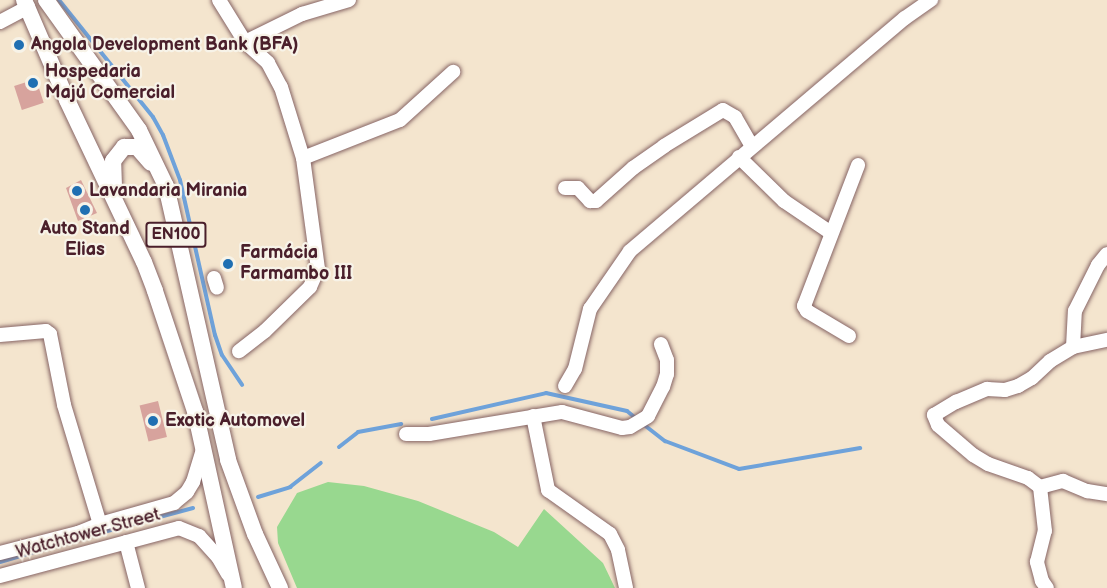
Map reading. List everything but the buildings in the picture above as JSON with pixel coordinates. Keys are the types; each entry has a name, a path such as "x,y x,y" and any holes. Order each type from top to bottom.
{"main road":[{"name":"EN100","path":"46,0 139,130 166,186 224,448 255,534 278,585"},
{"name":"EN100","path":"26,3 67,100 144,262 159,303 195,411 233,585"},
{"path":"118,205 112,168 116,153 124,147 130,146 143,152 166,186"}],"street":[{"path":"219,0 245,42 268,63 281,87 303,158 316,249 316,277 274,322 239,351"},
{"path":"245,42 302,14 349,0"},
{"path":"565,386 575,369 590,309 619,263 660,224 752,146 905,18 931,0"},
{"path":"0,22 26,3"},
{"path":"303,158 400,120 453,72"},
{"path":"565,189 578,188 590,201 596,201 633,168 723,110 735,117 752,146"},
{"path":"739,157 784,201 831,232"},
{"path":"849,336 807,311 804,306 858,165"},
{"path":"1073,347 1075,311 1098,265 1107,254"},
{"path":"0,335 39,331 50,334 64,405 100,524"},
{"path":"1047,588 1037,562 1046,531 1040,487 1028,478 979,459 938,424 934,415 956,402 987,389 1005,390 1018,386 1032,378 1050,361 1073,347 1107,340"},
{"path":"406,434 429,434 562,412 622,428 630,427 648,416 667,374 667,360 661,344"},
{"path":"533,416 548,490 610,534 618,550 626,588"},
{"name":"Watchtower Street","path":"0,554 166,507 182,498 193,482 203,449"},
{"path":"1040,487 1063,481 1087,491 1107,494"},
{"name":"Watchtower Street","path":"3,580 179,528 189,530 209,545 233,585"},
{"path":"126,542 138,588"}],"green space":[{"path":"328,482 364,486 418,501 494,532 518,547 544,509 603,563 615,588 297,588 278,543 277,527 297,493"}],"waterway":[{"path":"59,0 153,117 163,135 180,180 215,335 222,355 242,385"},
{"path":"432,419 546,393 627,411 637,419"},
{"path":"339,447 358,432 401,424"},
{"path":"643,424 665,441 739,469 860,448"},
{"path":"258,497 290,487 321,463"},
{"path":"81,538 193,508"},
{"path":"0,562 65,543"}],"place":[{"name":"Angola Development Bank (BFA)","path":"19,45"},
{"name":"Hospedaria Majú Comercial","path":"33,83"},
{"name":"Lavandaria Mirania","path":"77,191"},
{"name":"Auto Stand Elias","path":"85,210"},
{"name":"Farmácia Farmambo III","path":"228,264"},
{"name":"Exotic Automovel","path":"153,421"}]}
